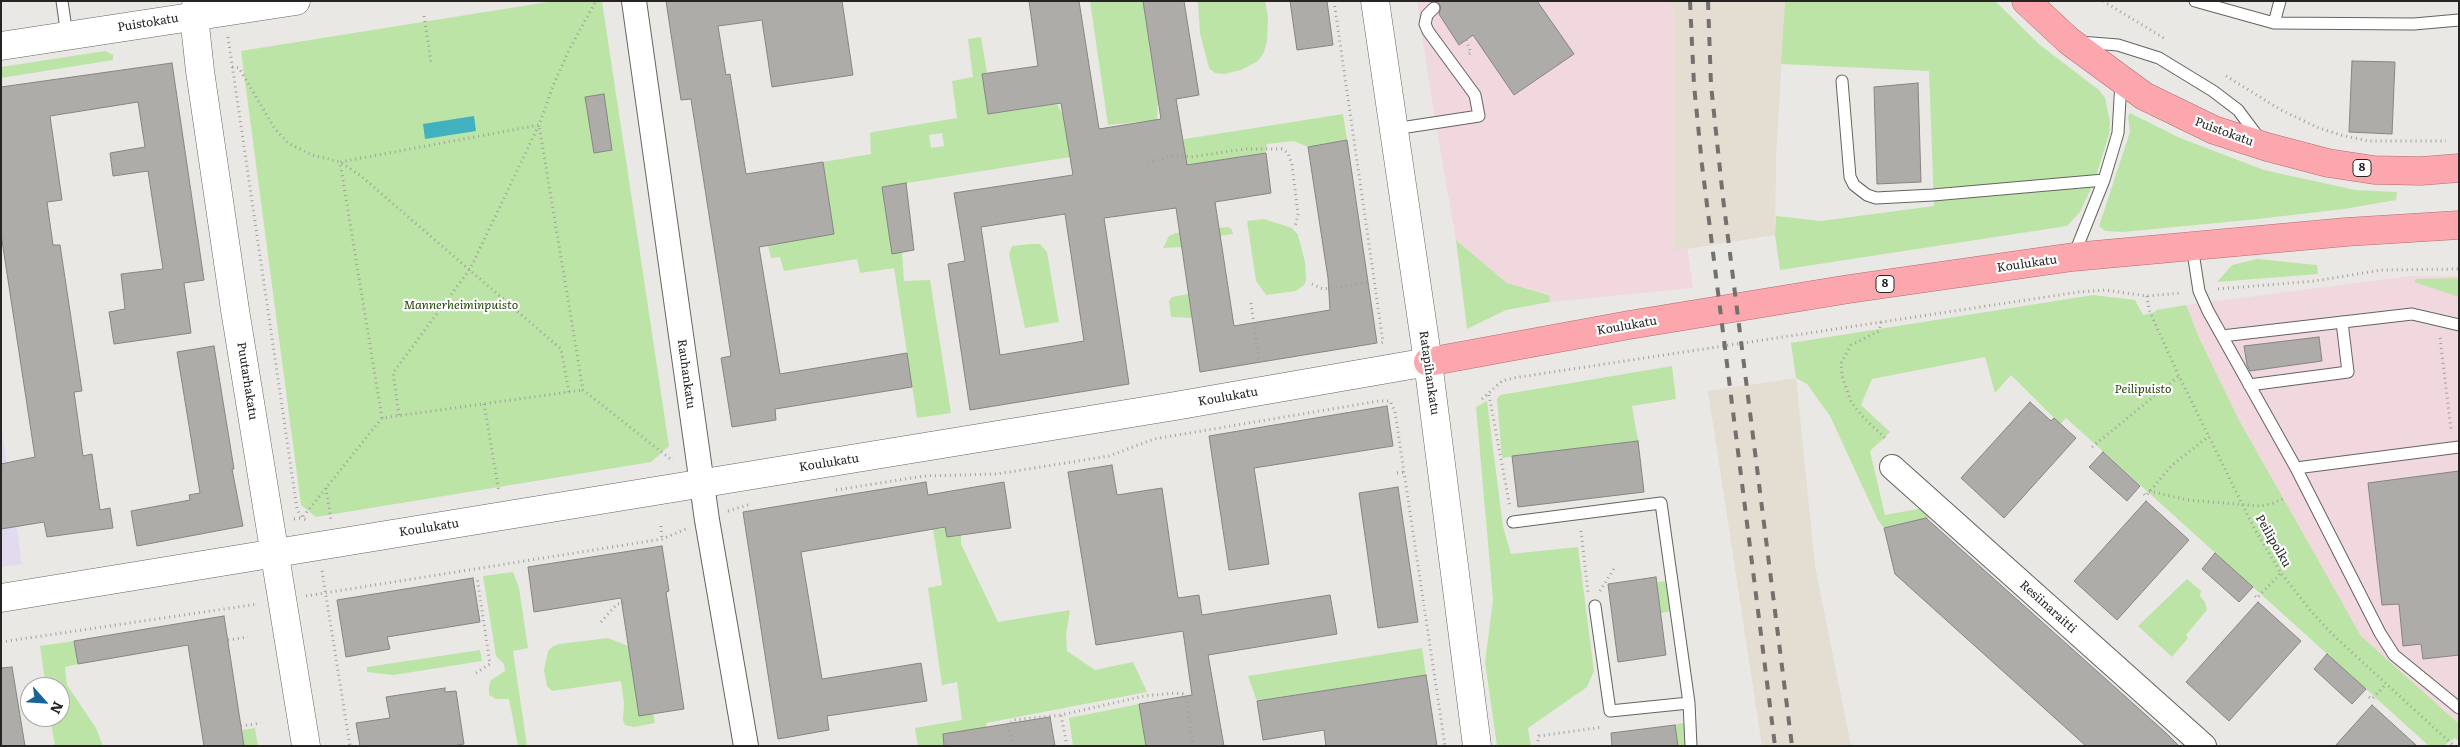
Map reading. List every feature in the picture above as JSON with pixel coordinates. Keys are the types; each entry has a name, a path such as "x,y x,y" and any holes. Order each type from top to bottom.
{"highway":[{"name":"Puistokatu","path":"2026,1 2069,41 2144,96 2182,116 2267,147 2328,162 2374,170 2421,171 2459,168"},
{"name":"Koulukatu","path":"1428,362 1715,311 2073,257 2346,232 2459,225"}],"main road":[{"name":"Puistokatu","path":"1,46 67,36 192,6 296,1"},
{"name":"Ratapihankatu","path":"1376,1 1428,362 1477,746"},
{"name":"Puutarhakatu","path":"192,6 235,310 306,746"},
{"name":"Koulukatu","path":"1,598 1175,406 1428,362"}],"street":[{"name":"Rauhankatu","path":"634,1 701,484 746,746"},
{"name":"Resiinaraitti","path":"1892,468 2204,746"}],"lane":[{"path":"62,1 67,36"},
{"path":"2195,1 2274,23 2414,24 2459,20"},
{"path":"2274,23 2280,1"},
{"path":"1394,129 1479,116 1475,95 1428,32 1426,19 1434,8"},
{"path":"2069,41 2118,45 2159,58 2213,90 2238,110 2267,147"},
{"path":"2073,257 2104,180 2118,133 2122,80"},
{"path":"1842,81 1850,177 1854,185 1867,195 1876,198 1933,195 2104,180"},
{"path":"2192,246 2199,291 2296,468 2380,634 2394,655 2459,708"},
{"path":"2222,336 2412,314 2459,325"},
{"path":"2249,385 2348,372 2342,322"},
{"path":"2296,468 2459,447"},
{"path":"1512,522 1661,503 1689,703 1691,746"},
{"path":"1595,606 1610,712 1689,703"}],"path":[{"path":"399,415 393,373 470,269 539,126 553,86 596,1"},
{"path":"1334,1 1383,342 1377,345"},
{"path":"2103,1 2174,44"},
{"path":"424,16 431,62"},
{"path":"228,35 297,509 302,518 382,418 583,390"},
{"path":"1466,40 1471,52"},
{"path":"232,67 239,68 275,129 288,143 312,155 340,162 361,176 560,349 569,392"},
{"path":"2220,72 2282,110 2319,128 2341,135 2368,141 2454,141"},
{"path":"340,162 539,126"},
{"path":"539,126 583,390 674,462"},
{"path":"1148,164 1175,155 1190,157 1245,149 1282,149 1288,153 1292,164 1298,214 1295,226"},
{"path":"340,162 382,418"},
{"path":"1482,399 1502,381 1513,378 2079,292 2105,290 2147,296 2315,281 2381,270 2459,269"},
{"path":"1312,284 1323,290 1368,282"},
{"name":"Peilipolku","path":"2147,296 2149,310 2179,376 2242,504 2281,572 2310,610 2332,634 2454,746"},
{"path":"1251,304 1259,362"},
{"path":"2438,320 2451,429"},
{"path":"1882,322 1879,331 1851,345 1841,363 1842,376 1851,402 1862,416 1886,439"},
{"path":"2092,447 2179,376"},
{"path":"1489,394 1512,522"},
{"path":"826,491 924,476 997,474 1109,456 1154,439 1379,401 1390,401 1395,412 1445,746"},
{"path":"484,404 499,492"},
{"path":"2144,494 2146,496 2171,466 2210,436"},
{"path":"1397,473 1404,472"},
{"path":"326,488 331,520"},
{"path":"2149,491 2188,500 2242,504 2271,504 2283,499"},
{"path":"738,506 758,502"},
{"path":"1579,513 1588,592 1595,606"},
{"path":"350,746 326,592 662,539 661,526"},
{"path":"1595,606 1603,584 1615,567"},
{"path":"2255,596 2257,598 2281,572"},
{"path":"476,674 490,664 477,577"},
{"path":"601,622 618,604 625,603"},
{"path":"1,642 243,607"},
{"path":"228,640 248,637"},
{"path":"2370,697 2372,699 2386,684"},
{"path":"1012,746 1008,726 1013,720 1062,715 1144,696 1183,694 1187,699 1194,746"},
{"path":"1062,715 1067,746"},
{"path":"241,726 261,723"},
{"path":"1537,746 1539,736"}],"shaded area":[{"path":"1417,1 1668,1 1674,13 1674,251 1687,247 1693,288 1550,302 1549,294 1507,283 1456,240"},
{"path":"1668,1 1785,1 1776,159 1775,235 1674,251 1674,13"},
{"path":"2411,276 2459,276 2459,724 2361,636 2239,420 2200,340 2186,305"},
{"path":"1796,378 1815,566 1851,746 1762,746 1708,391"},
{"path":"1,425 22,564 1,567"}],"green space":[{"name":"Mannerheiminpuisto","path":"554,1 602,1 669,446 651,462 316,517 301,505 241,51"},
{"path":"1090,1 1143,1 1158,102 1157,120 1108,125"},
{"path":"1198,1 1265,1 1268,17 1267,41 1264,52 1258,61 1241,70 1224,74 1215,73 1209,68 1200,33"},
{"path":"1785,1 1995,1 2040,45 2099,90 2105,98 2110,122 2109,134 2095,180 2080,212 2067,226 1780,270 1775,235 1776,216 1821,221 1934,206 1929,71 1781,64"},
{"path":"981,37 987,73 982,74 988,114 1057,104 1064,117 1070,157 882,187 892,253 902,252 904,281 930,280 951,413 917,418 894,268 860,273 857,259 784,271 780,257 771,258 768,245 834,234 823,162 871,154 870,133 873,132 957,118 952,81 973,77 968,39","holes":["942,133 944,146 931,148 929,135"]},
{"path":"105,51 113,55 113,60 1,78 1,67"},
{"path":"2130,113 2180,138 2264,170 2355,190 2397,192 2396,200 2344,209 2258,219 2123,232 2105,231 2099,226 2130,132 2128,116"},
{"path":"1343,114 1347,140 1308,147 1294,141 1267,144 1265,153 1169,168 1166,142"},
{"path":"1264,219 1292,228 1298,235 1305,262 1306,280 1304,285 1296,291 1266,295 1256,281 1247,221"},
{"path":"1228,227 1232,230 1233,234 1181,241 1181,247 1163,248 1169,236 1176,233"},
{"path":"1456,240 1507,283 1549,295 1550,302 1506,310 1467,329"},
{"path":"1040,244 1047,252 1059,322 1025,328 1009,254 1012,246"},
{"path":"2257,259 2317,265 2318,274 2217,282 2232,265"},
{"path":"2459,278 2459,297 2414,282 2416,279"},
{"path":"1188,294 1192,318 1171,317 1169,301 1172,297"},
{"name":"Peilipuisto","path":"2093,295 2135,300 2143,315 2155,312 2156,310 2186,305 2200,340 2239,420 2361,636 2459,724 2459,741 2455,738 2443,746 2429,746 2066,418 2060,424 2011,375 1995,393 1985,357 1872,379 1861,405 1890,432 1870,451 1885,515 1923,508 1931,512 1928,519 1884,528 1878,520 1830,416 1807,384 1796,378 1791,343"},
{"path":"1672,366 1676,399 1632,406 1638,441 1502,458 1497,399 1500,395"},
{"path":"1487,401 1503,527 1511,554 1578,547 1594,671 1587,687 1528,728 1531,746 1497,746 1485,662 1493,600 1476,407"},
{"path":"946,528 947,537 961,535 961,544 998,622 1070,610 1066,634 1067,651 1095,670 1133,662 1147,692 986,723 987,728 970,746 918,746 915,728 962,720 957,682 942,685 928,588 942,585 933,529"},
{"path":"513,572 519,588 528,648 513,651 527,746 518,746 509,699 496,699 489,695 491,680 505,671 504,664 496,656 483,576"},
{"path":"2187,579 2201,591 2200,596 2205,602 2207,610 2186,635 2188,638 2172,657 2138,626"},
{"path":"1668,581 1672,611 1661,613 1657,582"},
{"path":"608,638 628,646 655,723 634,727 625,725 623,720 624,703 621,681 552,691 547,686 544,670 548,651 552,647 559,644"},
{"path":"74,641 78,664 65,667 66,677 45,677 40,646"},
{"path":"1422,648 1426,675 1257,701 1248,676"},
{"path":"480,650 482,661 393,675 367,672 367,667"},
{"path":"70,689 96,728 103,746 55,746 52,727 70,727"},
{"path":"1139,704 1146,746 1073,746 1069,718"},
{"path":"1686,722 1687,746 1678,746 1675,725"},
{"path":"255,728 258,746 244,746 242,730"}],"water":[{"path":"474,116 476,131 425,139 423,124"}],"building":[{"path":"666,1 842,1 853,75 772,87 762,20 718,26 726,75 730,74 746,174 823,162 834,234 759,247 780,374 907,353 912,387 775,409 776,420 732,427 721,358 731,356 691,99 681,100"},
{"path":"1029,1 1079,1 1099,129 1161,119 1143,1 1184,1 1199,95 1176,99 1187,165 1266,153 1271,193 1215,202 1234,326 1330,310 1328,278 1308,147 1347,140 1377,343 1200,372 1176,208 1104,218 1129,384 970,410 948,264 965,261 954,193 1073,175 1061,103 988,114 982,74 1038,66","holes":["1065,214 1084,341 1000,355 981,227"]},
{"path":"1290,1 1327,1 1333,45 1297,50"},
{"path":"1437,1 1537,1 1574,54 1514,95 1473,35 1459,45 1439,14 1441,7"},
{"path":"2352,61 2395,62 2392,134 2349,132"},
{"path":"172,63 204,280 184,283 191,333 114,344 109,312 125,309 121,274 163,269 148,171 113,176 110,153 145,147 138,102 50,116 62,200 47,202 53,245 60,245 82,391 74,392 83,456 92,454 100,510 110,508 113,528 47,537 44,522 1,529 1,464 35,457 1,234 1,87"},
{"path":"1918,83 1921,182 1877,184 1874,87"},
{"path":"604,94 612,150 594,153 585,97"},
{"path":"906,183 914,250 892,254 882,187"},
{"path":"2319,337 2322,361 2250,371 2247,365 2244,346"},
{"path":"214,346 234,469 232,469 243,526 137,546 131,511 190,500 189,495 200,493 177,352"},
{"path":"2030,402 2051,421 2054,418 2076,438 2004,518 1961,478"},
{"path":"1387,406 1393,446 1254,468 1269,564 1229,570 1209,436"},
{"path":"1638,441 1644,492 1518,507 1512,456"},
{"path":"2103,452 2140,486 2127,501 2089,467"},
{"path":"1112,465 1117,495 1162,488 1178,598 1199,595 1202,615 1330,595 1337,634 1208,655 1224,746 1146,746 1139,704 1192,695 1183,631 1096,645 1068,472"},
{"path":"2459,471 2459,655 2423,659 2421,644 2403,646 2399,604 2382,605 2368,483"},
{"path":"926,482 928,495 1004,482 1011,528 947,537 945,527 801,552 822,679 921,663 927,701 827,716 829,730 778,739 743,512"},
{"path":"1398,487 1418,622 1378,628 1359,493"},
{"path":"2146,501 2189,540 2117,620 2074,581"},
{"path":"1926,518 2179,746 2086,746 1895,574 1884,528"},
{"path":"662,546 669,591 666,592 684,709 639,716 621,598 534,612 528,567"},
{"path":"2215,553 2253,587 2239,602 2202,569"},
{"path":"1656,577 1666,655 1618,662 1608,584"},
{"path":"473,578 480,622 387,637 390,649 346,657 337,600"},
{"path":"2258,602 2301,641 2229,721 2186,682"},
{"path":"224,616 244,746 204,746 188,645 78,664 74,641"},
{"path":"2327,654 2366,689 2352,704 2314,669"},
{"path":"12,667 20,716 20,727 22,727 25,746 1,746 1,668"},
{"path":"1426,675 1437,746 1326,746 1324,730 1263,740 1257,701"},
{"path":"445,688 445,692 456,691 464,744 452,746 360,746 356,723 390,718 386,697"},
{"path":"2372,705 2417,746 2335,746"},
{"path":"1050,717 1055,746 944,746 943,734"},
{"path":"1675,725 1678,746 1612,746 1611,733"}],"railway":[{"path":"1690,1 1694,85 1702,165 1775,746"},
{"path":"1708,1 1711,85 1723,198 1792,746"}]}
